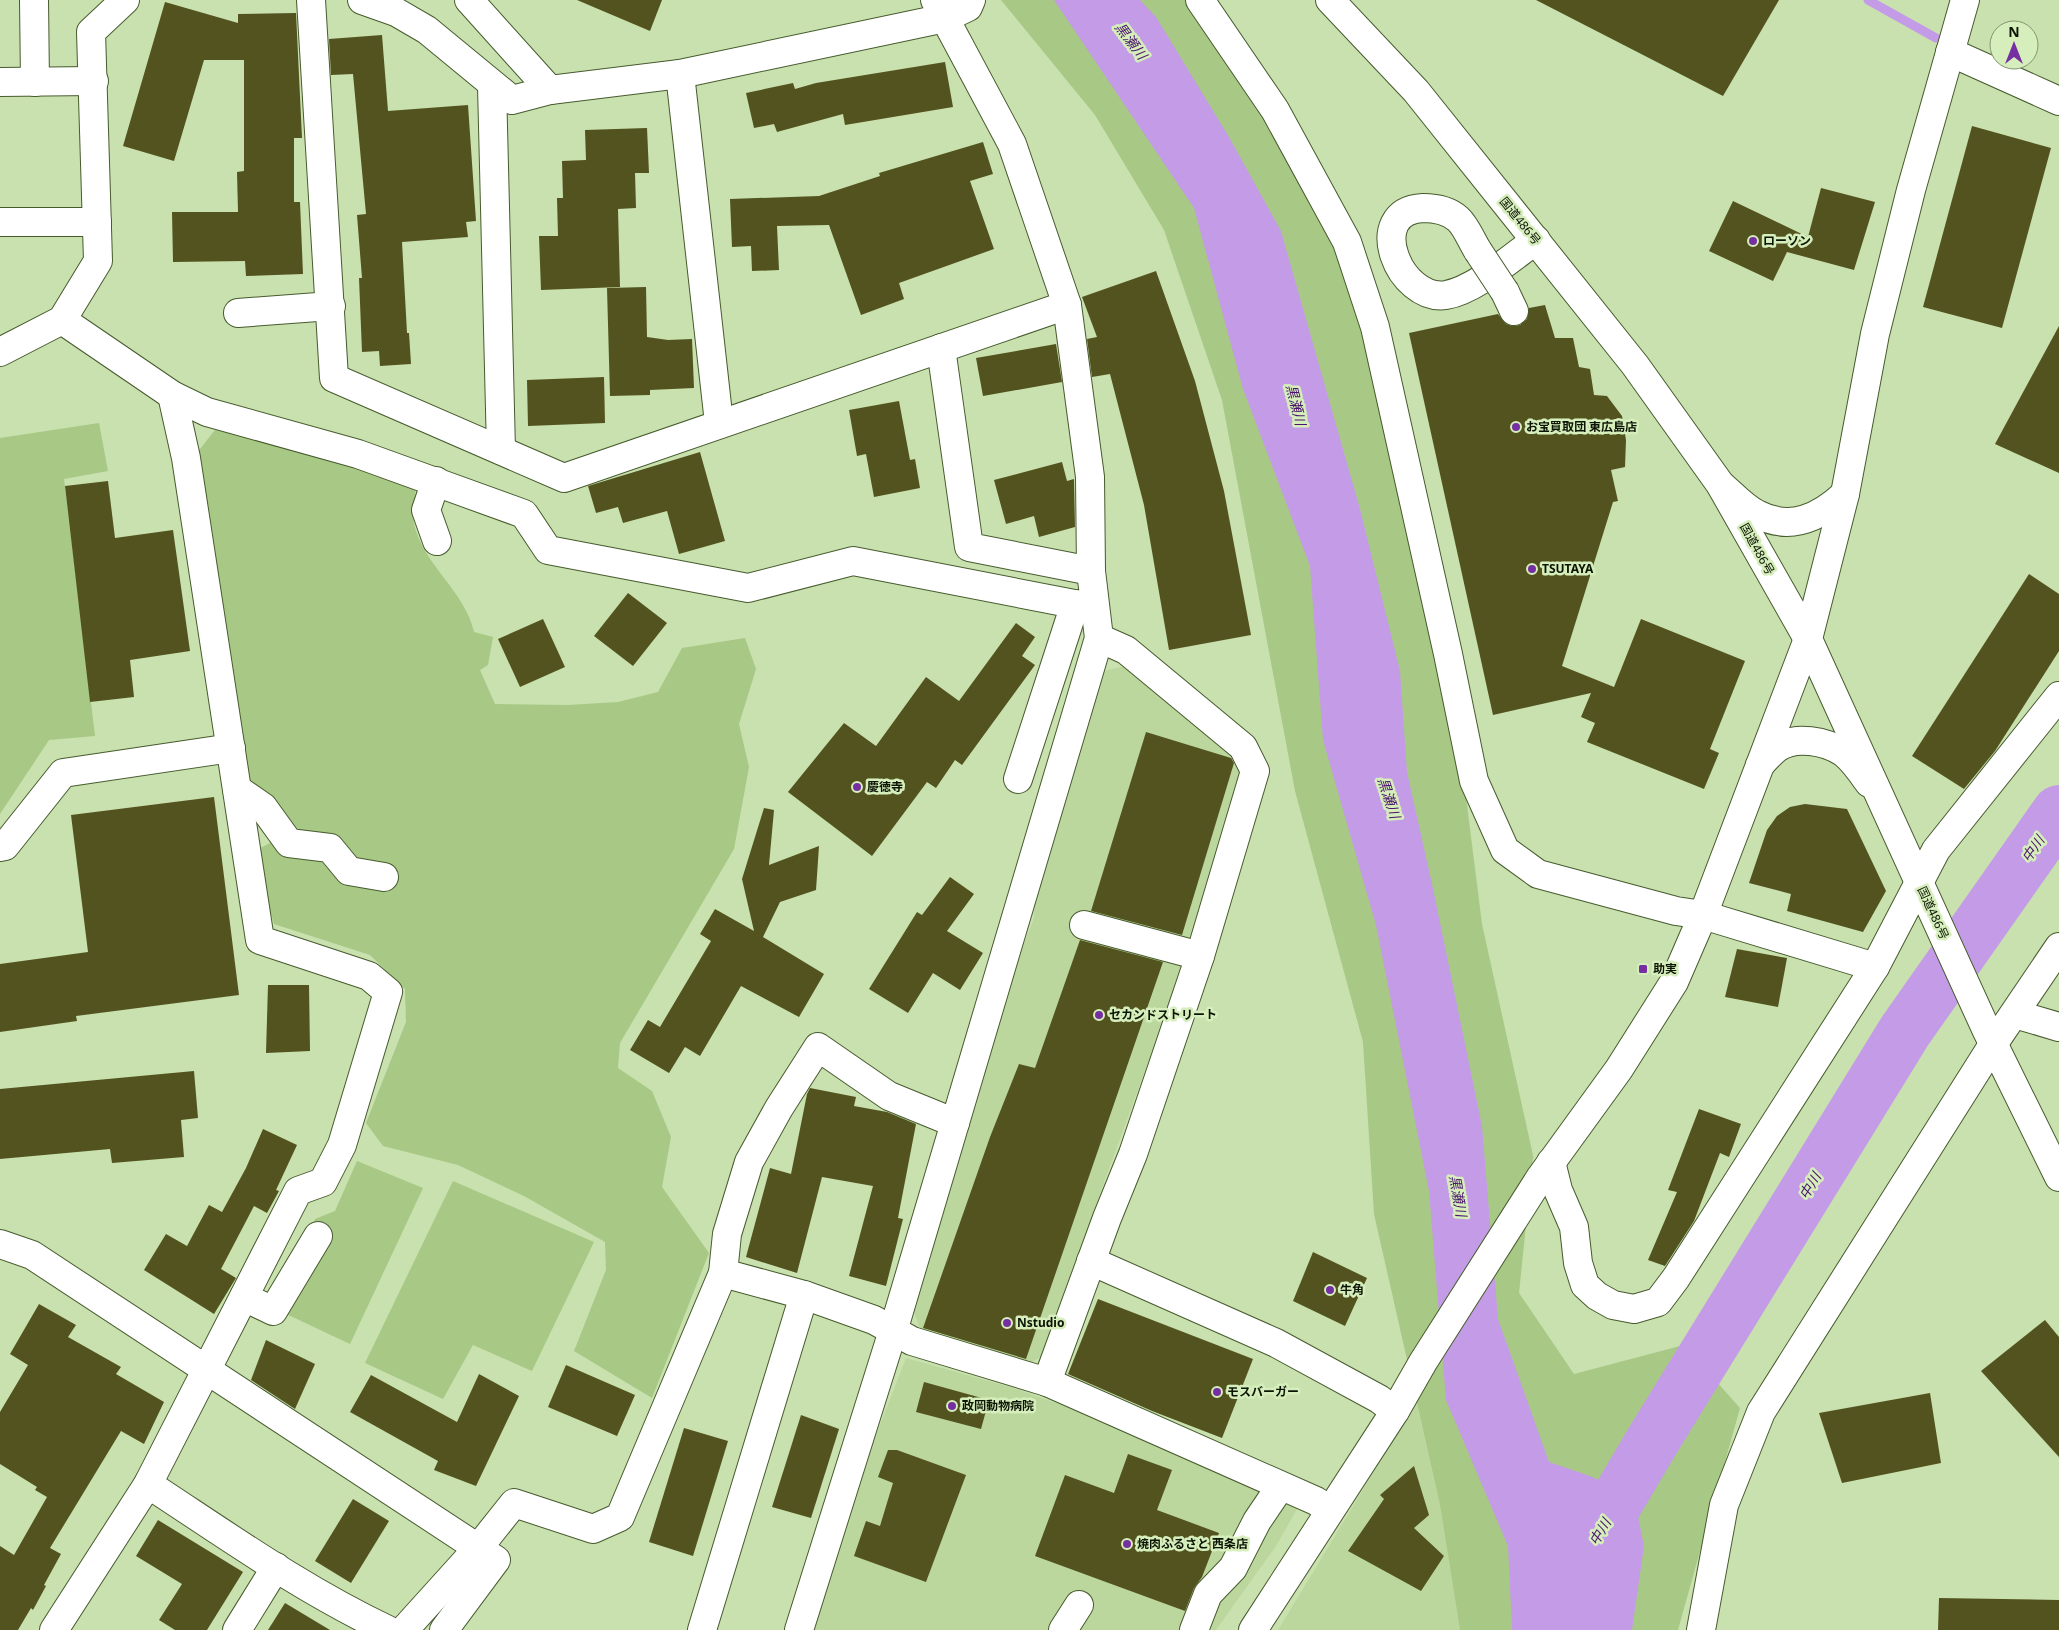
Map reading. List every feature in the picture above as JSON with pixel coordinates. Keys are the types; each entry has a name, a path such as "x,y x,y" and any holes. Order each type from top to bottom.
{"main road":[{"path":"0,352 62,320 98,260 91,32 125,0"},
{"path":"311,0 334,378 564,478 719,423 1067,305"},
{"path":"362,0 396,12 427,30 492,86 512,100 550,90 680,74 955,6 1012,144 1067,305 1090,477 1091,571 1085,606 1018,779"},
{"path":"469,0 550,90"},
{"path":"1200,0 1275,110 1347,242 1375,327 1448,654 1474,781 1506,850 1538,874 1676,911 1703,915 1875,967"},
{"name":"国道486号","path":"1330,0 1416,92 1536,240 1635,365 1720,484 1808,639 1990,1036 2059,1177"},
{"path":"1253,1630 1396,1411 1423,1362 1545,1170 1619,1068 1674,982 1703,915 1808,639 1845,494 1875,334 1965,0"},
{"path":"35,82 37,2"},
{"path":"1950,52 2059,101"},
{"path":"680,74 719,423"},
{"path":"0,82 94,81"},
{"path":"492,86 501,450"},
{"path":"1510,302 1478,251 1459,219 1438,208 1415,209 1400,216 1391,232 1393,253 1399,268 1411,282 1426,291 1444,295 1472,287 1536,240"},
{"path":"0,222 97,222"},
{"path":"238,313 331,306"},
{"path":"62,320 172,395 207,412 358,454 524,514 548,550 748,588 853,561 1085,606"},
{"path":"941,348 969,547 1091,571"},
{"path":"54,1630 148,1484 298,1191 323,1182 342,1145 388,992 369,976 260,940 186,458 172,395"},
{"path":"436,481 426,510 438,541"},
{"path":"1720,484 1757,514 1778,521 1794,522 1826,511 1845,494"},
{"path":"799,1630 955,1123 1099,638 1085,606"},
{"path":"1047,1382 1133,1154 1200,956 1255,771 1243,747 1126,650 1099,638"},
{"path":"1545,1170 1558,1190 1574,1227 1578,1263 1585,1285 1597,1296 1613,1305 1634,1309 1658,1302 1676,1278 1923,890 1936,850 2059,696"},
{"path":"1760,765 1777,748 1789,742 1801,740 1817,742 1843,753 1854,763 1878,794"},
{"path":"0,847 5,846 63,773 231,748"},
{"path":"237,789 263,808 289,843 330,848 349,871 384,877"},
{"path":"1084,925 1200,956"},
{"path":"1701,1630 1724,1505 1761,1412 1990,1036 2015,1014 2059,947"},
{"path":"2015,1014 2059,1027"},
{"path":"404,1630 479,1547 514,1503 593,1529 620,1517 723,1273 727,1234 749,1162 779,1108 818,1047 890,1096 955,1123"},
{"path":"244,1297 273,1311 318,1236"},
{"path":"0,1244 32,1255 205,1370 479,1547 496,1560 444,1630"},
{"path":"1091,1262 1276,1343 1379,1399 1396,1411"},
{"path":"723,1273 804,1295 892,1329 912,1341 1047,1382 1280,1487 1316,1501 1330,1510"},
{"path":"702,1630 804,1295"},
{"path":"148,1484 276,1567 354,1623 388,1630"},
{"path":"1194,1630 1208,1594 1233,1568 1257,1522 1280,1487"},
{"path":"237,1630 276,1567"},
{"path":"1063,1630 1079,1604"}],"shaded area":[{"path":"1001,0 1193,0 1347,242 1448,654 1482,924 1534,1160 1533,1157 1519,1293 1574,1374 1684,1345 1740,1408 1678,1630 1460,1630 1440,1505 1374,1214 1363,1042 1295,791 1222,400 1164,230 1095,115"},
{"path":"99,423 108,471 64,479 95,736 49,740 0,814 0,438"},
{"path":"215,430 311,450 416,485 413,520 426,553 462,604 474,632 493,637 488,665 480,670 495,704 568,705 618,702 658,692 682,648 745,638 756,669 739,724 749,767 734,849 620,1043 618,1068 652,1091 671,1137 662,1187 709,1253 652,1398 574,1351 606,1270 605,1242 524,1196 458,1165 383,1146 366,1123 406,1022 405,989 370,955 274,924 253,852 285,835 249,782 196,454"},
{"path":"1126,666 1244,762 1196,932 1103,1185 1044,1355 1028,1364 922,1335 914,1312 1006,991 1034,918 1035,898 1098,687 1104,671"},
{"path":"357,1161 423,1188 350,1344 282,1312 315,1219 335,1211"},
{"path":"453,1181 594,1242 532,1371 473,1345 443,1399 365,1363"},
{"path":"906,1358 1010,1387 1111,1422 1302,1500 1276,1546 1216,1630 809,1630 845,1515"},
{"path":"1416,1402 1440,1505 1460,1630 1278,1630"}],"water":[{"name":"黒瀬川","path":"1054,0 1140,0 1156,17 1229,137 1281,231 1360,509 1400,671 1407,772 1482,1126 1498,1319 1549,1462 1590,1476 1634,1497 1644,1546 1632,1630 1512,1630 1508,1546 1446,1400 1429,1191 1376,925 1323,740 1310,566 1243,389 1194,208"}],"building":[{"path":"577,0 662,0 650,31"},
{"path":"1536,0 1779,0 1723,96"},
{"path":"165,2 238,23 238,14 296,13 302,138 294,138 294,202 300,202 303,274 246,276 245,261 173,262 172,212 238,212 237,172 244,171 244,60 204,60 174,161 123,146"},
{"path":"382,35 388,111 468,105 476,221 466,222 468,237 402,242 407,333 409,333 411,364 380,366 379,351 362,352 359,278 362,278 357,215 366,214 353,74 331,75 329,39"},
{"path":"945,62 953,107 845,125 843,114 777,132 774,124 754,128 746,93 793,83 795,89 816,83"},
{"path":"1972,126 2051,148 2002,328 1923,307"},
{"path":"647,128 649,173 635,173 636,208 618,209 620,287 541,290 539,236 558,236 557,198 563,198 562,161 586,160 585,130"},
{"path":"983,142 993,174 970,181 994,249 899,283 904,299 861,315 829,225 777,226 779,270 752,271 751,246 732,247 730,199 819,196 880,176 879,173"},
{"path":"1821,188 1875,202 1854,270 1787,252 1773,281 1709,251 1733,201 1808,237"},
{"path":"1156,271 1195,381 1224,491 1251,635 1169,650 1144,505 1110,374 1092,377 1087,339 1097,337 1082,297"},
{"path":"646,287 647,337 668,340 692,339 694,388 650,390 650,395 610,396 607,288"},
{"path":"1545,305 1555,338 1573,338 1579,367 1590,369 1594,395 1607,396 1622,416 1626,440 1625,467 1611,470 1618,501 1613,502 1562,666 1614,687 1641,619 1745,661 1710,749 1719,753 1704,789 1587,742 1595,723 1581,717 1591,693 1493,715 1409,333 1498,314 1506,324 1512,326 1520,325 1527,319 1529,308"},
{"path":"2059,326 2059,473 1995,444"},
{"path":"1056,344 1062,382 983,396 976,358"},
{"path":"604,377 605,423 528,426 527,380"},
{"path":"899,401 910,460 915,459 920,488 874,497 866,454 857,456 849,410"},
{"path":"700,452 725,541 679,554 667,511 623,523 618,507 596,513 588,486"},
{"path":"1062,462 1067,481 1074,479 1075,527 1039,537 1034,516 1006,524 994,480"},
{"path":"108,481 115,538 173,530 190,651 130,660 134,697 90,702 65,486"},
{"path":"2029,574 2059,594 2059,651 1995,751 1964,789 1912,756"},
{"path":"628,593 667,623 633,666 594,636"},
{"path":"543,619 565,667 520,687 498,639"},
{"path":"1016,623 1035,637 1022,656 1035,665 962,765 955,760 936,788 927,782 872,856 788,792 844,723 876,746 926,677 959,701"},
{"path":"1146,732 1231,758 1234,763 1182,935 1091,911"},
{"path":"214,797 239,995 76,1016 77,1021 0,1032 0,964 88,952 71,815"},
{"path":"1805,804 1847,809 1886,891 1863,932 1787,911 1791,894 1749,883 1767,830 1777,816 1790,807"},
{"path":"764,808 774,810 769,865 819,846 816,890 780,902 763,937 824,974 799,1017 741,986 700,1056 685,1047 669,1073 630,1050 648,1020 660,1027 711,941 700,934 715,909 754,931 742,879"},
{"path":"950,877 974,894 947,931 983,953 960,990 933,973 908,1013 869,989 917,912 922,915"},
{"path":"1080,940 1163,962 1026,1359 923,1328 990,1137 1019,1064 1035,1068"},
{"path":"1737,949 1787,958 1778,1007 1725,997"},
{"path":"268,985 309,985 310,1051 266,1053"},
{"path":"194,1071 198,1118 181,1120 184,1157 112,1163 110,1149 0,1159 0,1089"},
{"path":"810,1088 856,1097 854,1106 887,1112 916,1124 898,1218 903,1219 886,1286 849,1276 873,1186 822,1177 797,1273 746,1257 770,1168 791,1174 807,1094"},
{"path":"1699,1109 1741,1124 1729,1157 1720,1153 1694,1221 1665,1266 1648,1260 1677,1192 1668,1190"},
{"path":"263,1129 297,1145 276,1190 279,1191 267,1213 254,1206 221,1269 236,1278 214,1314 144,1270 166,1234 187,1246 209,1205 222,1212 246,1168"},
{"name":"牛角","path":"1313,1252 1367,1278 1345,1326 1293,1301"},
{"path":"1098,1299 1253,1359 1222,1438 1152,1411 1068,1374"},
{"path":"39,1304 76,1325 68,1337 121,1367 116,1374 164,1402 144,1444 121,1431 50,1548 61,1554 33,1610 31,1608 18,1630 0,1630 0,1546 14,1555 47,1497 35,1490 37,1487 0,1464 0,1412 28,1365 10,1354"},
{"path":"2045,1320 2059,1337 2059,1457 1981,1371"},
{"path":"266,1340 315,1364 295,1409 251,1380"},
{"path":"566,1365 635,1395 617,1436 548,1407"},
{"path":"479,1374 519,1396 476,1486 434,1470 438,1461 350,1412 371,1375 457,1422"},
{"name":"政岡動物病院","path":"924,1382 989,1400 981,1429 916,1412"},
{"path":"1930,1393 1941,1463 1842,1483 1819,1413"},
{"path":"801,1415 839,1429 811,1518 772,1507"},
{"path":"684,1428 728,1441 693,1556 649,1542"},
{"path":"888,1450 897,1450 966,1475 926,1582 854,1556 866,1521 880,1526 893,1483 878,1477"},
{"name":"焼肉ふるさと 西条店","path":"1128,1454 1172,1470 1157,1510 1219,1533 1202,1577 1194,1588 1185,1611 1035,1556 1065,1475 1114,1493"},
{"path":"1414,1466 1429,1515 1414,1528 1444,1556 1421,1591 1348,1551 1384,1499 1380,1495"},
{"path":"353,1499 389,1521 351,1583 315,1561"},
{"path":"158,1520 243,1572 207,1630 175,1630 159,1620 182,1584 136,1556"},
{"path":"1939,1598 2059,1600 2059,1630 1938,1630"},
{"path":"285,1603 330,1630 268,1630"}],"waterway":[{"path":"1868,0 1936,38"},
{"name":"中川","path":"1585,1555 1653,1440 1905,1031 2059,812"}],"place":[{"name":"ローソン","path":"1753,241"},
{"name":"お宝買取団 東広島店","path":"1516,427"},
{"name":"TSUTAYA","path":"1532,569"},
{"name":"慶徳寺","path":"857,787"},
{"name":"助実","path":"1643,969"},
{"name":"セカンドストリート","path":"1099,1015"},
{"name":"牛角","path":"1330,1290"},
{"name":"Nstudio","path":"1007,1323"},
{"name":"モスバーガー","path":"1217,1392"},
{"name":"政岡動物病院","path":"952,1406"},
{"name":"焼肉ふるさと 西条店","path":"1127,1544"}]}
